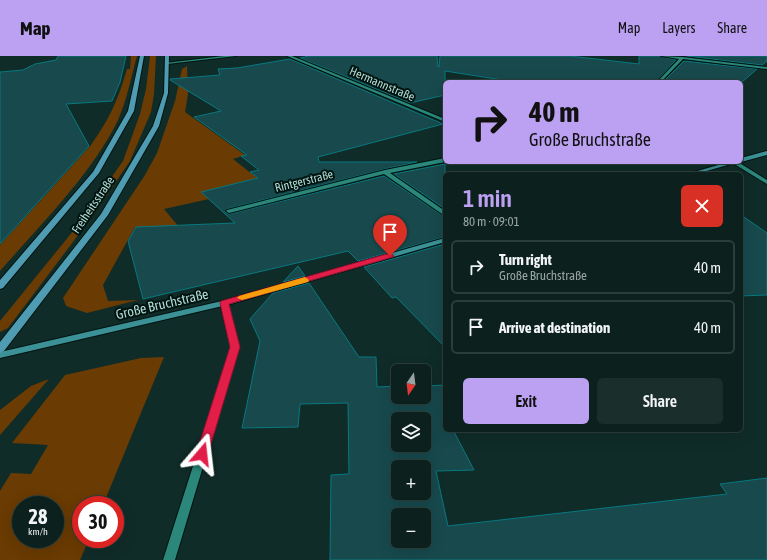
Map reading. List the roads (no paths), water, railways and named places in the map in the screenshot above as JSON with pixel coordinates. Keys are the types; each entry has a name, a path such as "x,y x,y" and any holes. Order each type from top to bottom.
{"main road":[{"name":"Freiheitsstraße","path":"0,286 96,173 131,111 142,56"},
{"name":"Freiheitsstraße","path":"0,349 104,215 152,133 156,126 166,93 167,60"},
{"path":"743,159 767,153"},
{"path":"697,172 727,164"},
{"name":"Große Bruchstraße","path":"0,355 224,303 443,241"}],"street":[{"path":"167,60 234,56"},
{"name":"Hermannstraße","path":"289,56 443,120"},
{"path":"663,56 767,68"},
{"path":"661,80 682,58 691,56"},
{"name":"Rintgerstraße","path":"229,211 385,172 443,160"},
{"path":"737,164 767,182"},
{"path":"385,172 443,213"},
{"path":"169,560 235,347 224,303"}]}
